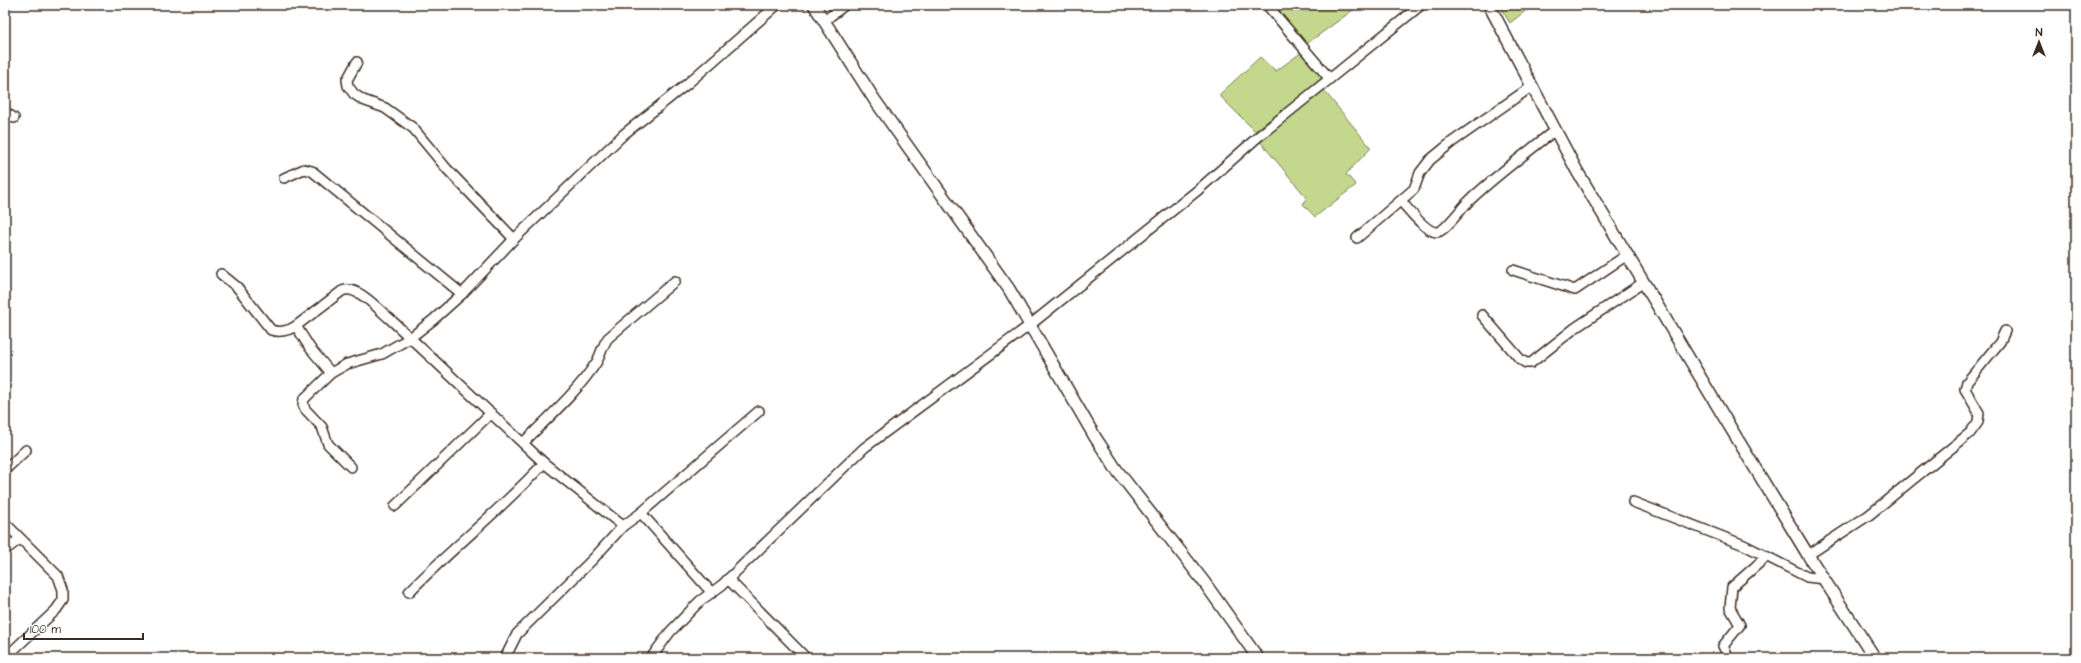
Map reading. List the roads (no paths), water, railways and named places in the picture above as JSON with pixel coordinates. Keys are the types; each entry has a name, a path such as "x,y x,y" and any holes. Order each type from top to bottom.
{"street":[{"path":"351,467 328,444 322,427 303,404 304,399 331,373 347,364 382,354 410,338 462,294 514,239 624,134 687,84 777,5"},
{"path":"814,5 874,99 988,258 1030,325 1095,437 1116,469 1208,587 1258,658"},
{"path":"824,21 845,5"},
{"path":"1267,5 1329,78"},
{"path":"651,658 670,632 700,602 728,579 864,448 1030,325 1198,190 1259,136 1421,5"},
{"path":"1489,5 1531,87 1627,255 1726,422 1808,555 1875,658"},
{"path":"357,62 347,80 348,86 354,94 363,100 385,108 413,128 447,169 514,239"},
{"path":"1357,238 1414,189 1420,173 1430,160 1452,142 1531,87"},
{"path":"5,112 14,118"},
{"path":"1401,201 1430,231 1437,232 1444,230 1451,219 1470,200 1555,130"},
{"path":"284,178 304,169 312,171 462,294"},
{"path":"1513,270 1575,290 1627,255"},
{"path":"221,274 237,287 271,330 278,332 289,330 296,326 347,288 352,289 366,298 544,462 623,526"},
{"path":"523,443 589,372 597,362 602,347 608,338 675,281"},
{"path":"1482,315 1520,359 1526,363 1531,363 1575,328 1644,282"},
{"path":"296,326 310,348 331,373"},
{"path":"1808,555 1869,515 1970,433 1978,422 1979,413 1965,389 1967,382 2000,342 2005,331"},
{"path":"505,658 517,634 623,526 641,513 759,410"},
{"path":"395,506 491,413"},
{"path":"5,470 26,450"},
{"path":"409,592 438,562 502,507 544,462"},
{"path":"1633,502 1744,545 1807,577 1824,579"},
{"path":"641,513 712,593"},
{"path":"5,523 58,576 63,590 63,600 56,610 5,658"},
{"path":"5,550 20,539"},
{"path":"1726,652 1723,646 1740,625 1730,608 1732,587 1766,557"},
{"path":"728,579 806,658"}]}
